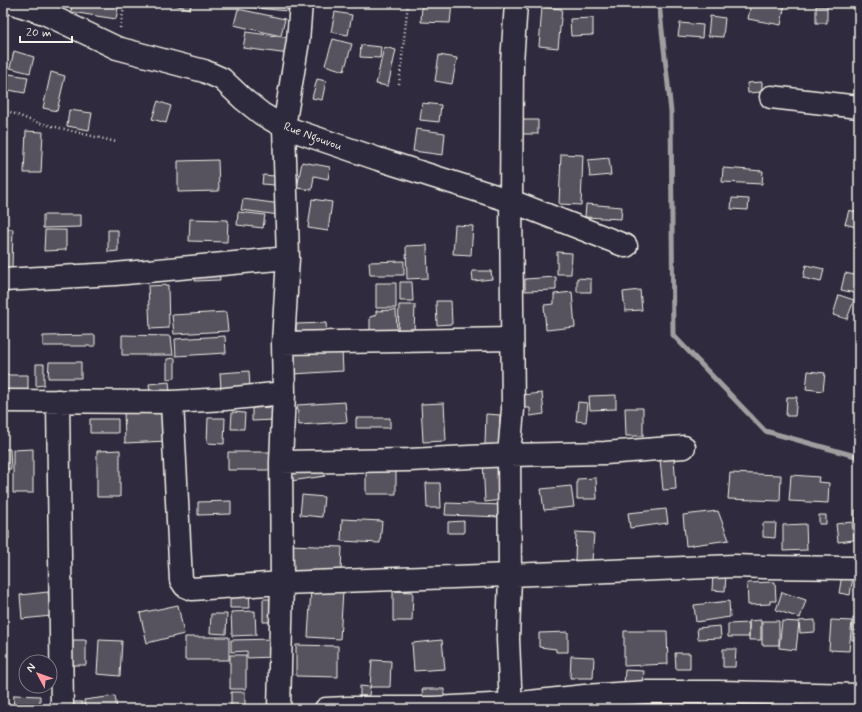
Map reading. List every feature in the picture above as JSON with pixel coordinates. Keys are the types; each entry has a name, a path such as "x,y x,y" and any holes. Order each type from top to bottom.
{"street":[{"name":"Rue Ngouvou","path":"13,3 44,13 117,48 204,71 222,79 243,99 262,114 284,127 378,159 511,201 626,246"},
{"path":"279,709 282,583 281,462 284,393 283,343 288,258 284,127 298,41 301,3"},
{"path":"511,707 508,639 510,576 509,455 513,409 511,201 512,63 516,3"},
{"path":"771,96 859,107"},
{"path":"3,280 115,274 288,258"},
{"path":"283,343 512,339"},
{"path":"3,401 172,402 225,399 284,393"},
{"path":"58,401 62,709"},
{"path":"172,402 181,580 185,586 192,589 282,583 510,576 734,566 852,568"},
{"path":"281,462 409,460 509,455 605,453 684,447"},
{"path":"326,709 511,707 586,696 647,701 717,692 859,695"}],"path":[{"path":"117,48 125,3"},
{"path":"399,84 408,3"},
{"path":"3,109 32,121 116,142"}],"building":[{"path":"72,3 119,3 116,19 71,12"},
{"path":"176,3 192,3 190,9 175,5"},
{"path":"236,3 288,3 287,11 236,6"},
{"path":"422,3 452,4 450,23 421,22"},
{"path":"751,3 785,3 781,25 748,19"},
{"path":"816,6 827,6 827,23 816,23"},
{"path":"542,7 562,9 558,48 539,46"},
{"path":"238,9 285,19 281,36 234,25"},
{"path":"335,12 352,15 348,35 331,32"},
{"path":"710,16 725,18 723,37 708,36"},
{"path":"593,18 593,35 571,36 570,19"},
{"path":"680,23 703,25 702,38 678,36"},
{"path":"246,32 291,38 289,54 243,48"},
{"path":"333,39 352,44 344,71 325,65"},
{"path":"361,45 381,47 380,58 360,57"},
{"path":"384,47 396,50 388,86 376,84"},
{"path":"14,51 34,57 30,73 10,68"},
{"path":"439,55 457,58 452,84 435,81"},
{"path":"51,72 65,76 57,111 43,108"},
{"path":"3,73 28,77 25,93 3,89"},
{"path":"317,79 326,81 322,100 312,98"},
{"path":"762,82 762,92 748,93 747,83"},
{"path":"158,101 171,106 166,123 152,119"},
{"path":"422,103 441,105 439,122 420,120"},
{"path":"69,110 92,113 89,130 67,126"},
{"path":"521,120 538,120 538,134 521,134"},
{"path":"416,129 445,133 443,155 413,151"},
{"path":"26,131 43,132 41,173 24,173"},
{"path":"561,154 583,155 581,205 559,204"},
{"path":"609,158 611,175 590,177 588,160"},
{"path":"218,160 219,191 178,192 178,161"},
{"path":"302,162 330,167 328,179 314,176 312,190 297,188"},
{"path":"723,168 763,171 762,184 722,182"},
{"path":"263,175 275,176 274,185 262,184"},
{"path":"732,198 749,199 748,210 731,209"},
{"path":"243,199 281,204 279,215 241,210"},
{"path":"312,199 332,202 328,231 308,228"},
{"path":"586,204 622,207 621,219 585,217"},
{"path":"849,210 859,213 859,228 845,224"},
{"path":"238,212 265,215 263,228 237,225"},
{"path":"43,215 81,215 81,227 43,228"},
{"path":"190,219 228,220 227,242 189,241"},
{"path":"455,225 473,226 471,255 453,254"},
{"path":"3,229 13,229 12,268 3,268"},
{"path":"45,230 66,230 66,250 44,251"},
{"path":"108,230 118,230 118,251 108,252"},
{"path":"427,245 428,278 407,279 406,246"},
{"path":"557,252 572,253 571,274 557,274"},
{"path":"404,261 404,275 370,275 369,262"},
{"path":"806,265 824,269 821,282 803,278"},
{"path":"219,268 220,280 195,281 195,269"},
{"path":"472,271 491,271 492,279 473,281"},
{"path":"845,273 859,276 859,294 841,290"},
{"path":"556,277 556,290 525,291 525,279"},
{"path":"577,278 591,279 591,292 577,292"},
{"path":"400,282 412,282 413,301 400,301"},
{"path":"376,283 396,283 396,308 376,308"},
{"path":"168,285 169,328 150,329 148,286"},
{"path":"640,290 642,310 625,311 623,292"},
{"path":"572,292 575,327 546,330 544,305 554,304 554,294"},
{"path":"839,295 854,300 847,319 833,315"},
{"path":"436,301 451,301 452,324 437,325"},
{"path":"399,305 415,305 414,333 398,332"},
{"path":"396,310 397,330 370,331 370,317 376,315 376,311"},
{"path":"226,312 228,331 174,334 172,315"},
{"path":"326,323 327,334 296,335 296,324"},
{"path":"95,335 95,346 43,346 43,336"},
{"path":"122,335 171,336 173,355 122,355"},
{"path":"225,336 226,353 176,356 175,339"},
{"path":"342,351 343,371 293,374 293,354"},
{"path":"175,358 175,378 167,379 167,359"},
{"path":"49,362 81,362 81,378 48,378"},
{"path":"36,364 44,364 44,385 36,386"},
{"path":"249,371 250,387 221,389 220,373"},
{"path":"808,371 825,373 823,391 806,389"},
{"path":"3,375 28,375 28,392 3,391"},
{"path":"169,382 170,392 150,394 149,384"},
{"path":"542,393 544,414 530,416 530,408 524,408 522,395"},
{"path":"616,395 616,409 590,410 589,396"},
{"path":"787,397 797,397 795,416 786,416"},
{"path":"345,402 347,422 299,425 297,405"},
{"path":"578,402 588,403 586,422 576,421"},
{"path":"444,403 446,441 423,442 421,404"},
{"path":"274,407 275,420 252,421 252,408"},
{"path":"167,408 168,441 125,443 124,410"},
{"path":"625,408 643,408 643,436 626,436"},
{"path":"232,412 245,413 244,429 231,429"},
{"path":"486,414 500,415 499,446 485,445"},
{"path":"208,418 225,418 224,444 207,443"},
{"path":"356,418 390,418 390,428 356,428"},
{"path":"90,419 118,419 118,433 90,433"},
{"path":"3,449 10,449 11,469 3,469"},
{"path":"33,449 33,493 13,493 13,450"},
{"path":"120,450 120,497 97,497 97,451"},
{"path":"228,452 276,452 276,470 228,470"},
{"path":"674,457 676,489 663,490 660,459"},
{"path":"501,460 502,500 485,502 483,461"},
{"path":"324,465 325,476 291,481 290,470"},
{"path":"396,468 396,494 366,494 366,469"},
{"path":"730,473 781,475 780,501 728,499"},
{"path":"791,475 819,477 818,482 829,483 828,503 789,501"},
{"path":"596,478 597,499 577,499 577,479"},
{"path":"426,483 440,483 441,508 427,508"},
{"path":"571,486 574,507 544,510 541,489"},
{"path":"302,495 324,497 322,517 300,515"},
{"path":"231,501 231,514 198,515 198,502"},
{"path":"446,503 504,505 503,517 445,515"},
{"path":"666,509 668,523 630,528 628,513"},
{"path":"855,510 859,510 859,524 855,524"},
{"path":"718,511 729,540 686,546 683,515"},
{"path":"819,515 826,515 826,524 819,524"},
{"path":"342,519 382,521 380,543 341,541"},
{"path":"464,521 464,533 448,533 448,522"},
{"path":"852,522 854,540 838,542 836,524"},
{"path":"763,523 776,523 775,538 763,537"},
{"path":"806,524 807,550 783,551 783,525"},
{"path":"3,530 9,530 9,539 3,539"},
{"path":"576,532 594,533 592,561 575,561"},
{"path":"290,545 342,547 341,572 289,571"},
{"path":"713,574 726,574 725,591 712,590"},
{"path":"842,575 853,577 850,595 839,593"},
{"path":"775,582 776,601 770,601 770,604 748,605 747,583"},
{"path":"311,589 343,591 340,639 308,637"},
{"path":"249,590 250,608 230,608 230,591"},
{"path":"393,591 413,592 412,621 393,621"},
{"path":"48,592 51,616 22,619 20,595"},
{"path":"782,592 806,600 800,618 776,610"},
{"path":"263,599 275,599 275,622 263,622"},
{"path":"729,601 730,617 696,622 694,605"},
{"path":"178,605 184,634 147,643 140,613"},
{"path":"255,611 256,635 232,636 231,612"},
{"path":"211,614 227,614 226,634 210,633"},
{"path":"853,618 859,619 859,640 852,640"},
{"path":"761,620 761,640 749,640 749,621"},
{"path":"815,620 815,632 800,633 799,621"},
{"path":"831,620 852,621 849,651 829,650"},
{"path":"762,621 779,621 779,645 762,645"},
{"path":"782,621 799,622 796,650 779,648"},
{"path":"749,623 749,637 728,637 728,624"},
{"path":"720,626 721,638 698,639 697,628"},
{"path":"624,631 667,631 668,664 624,666"},
{"path":"568,632 568,652 556,652 556,649 539,647 539,633"},
{"path":"185,637 229,637 229,660 185,660"},
{"path":"275,639 275,657 247,658 247,651 231,652 231,640"},
{"path":"73,640 86,640 86,665 72,665"},
{"path":"99,640 122,641 120,676 97,674"},
{"path":"442,640 445,669 414,671 412,643"},
{"path":"296,645 338,646 338,677 296,676"},
{"path":"723,649 736,649 735,667 723,667"},
{"path":"675,653 690,653 690,669 676,669"},
{"path":"230,655 246,655 246,689 230,689"},
{"path":"571,656 594,657 593,678 570,678"},
{"path":"372,660 391,661 390,687 370,687"},
{"path":"625,670 644,671 643,685 624,684"},
{"path":"360,686 370,687 369,696 360,696"},
{"path":"422,689 444,689 444,700 423,700"},
{"path":"231,692 245,692 245,706 231,709"},
{"path":"14,695 40,696 40,709 13,709"},
{"path":"115,696 117,709 85,709 84,700"},
{"path":"659,698 676,699 676,709 659,709"},
{"path":"68,702 82,702 82,709 68,709"}],"waterway":[{"path":"659,3 671,112 673,335 765,431 859,457"}]}
